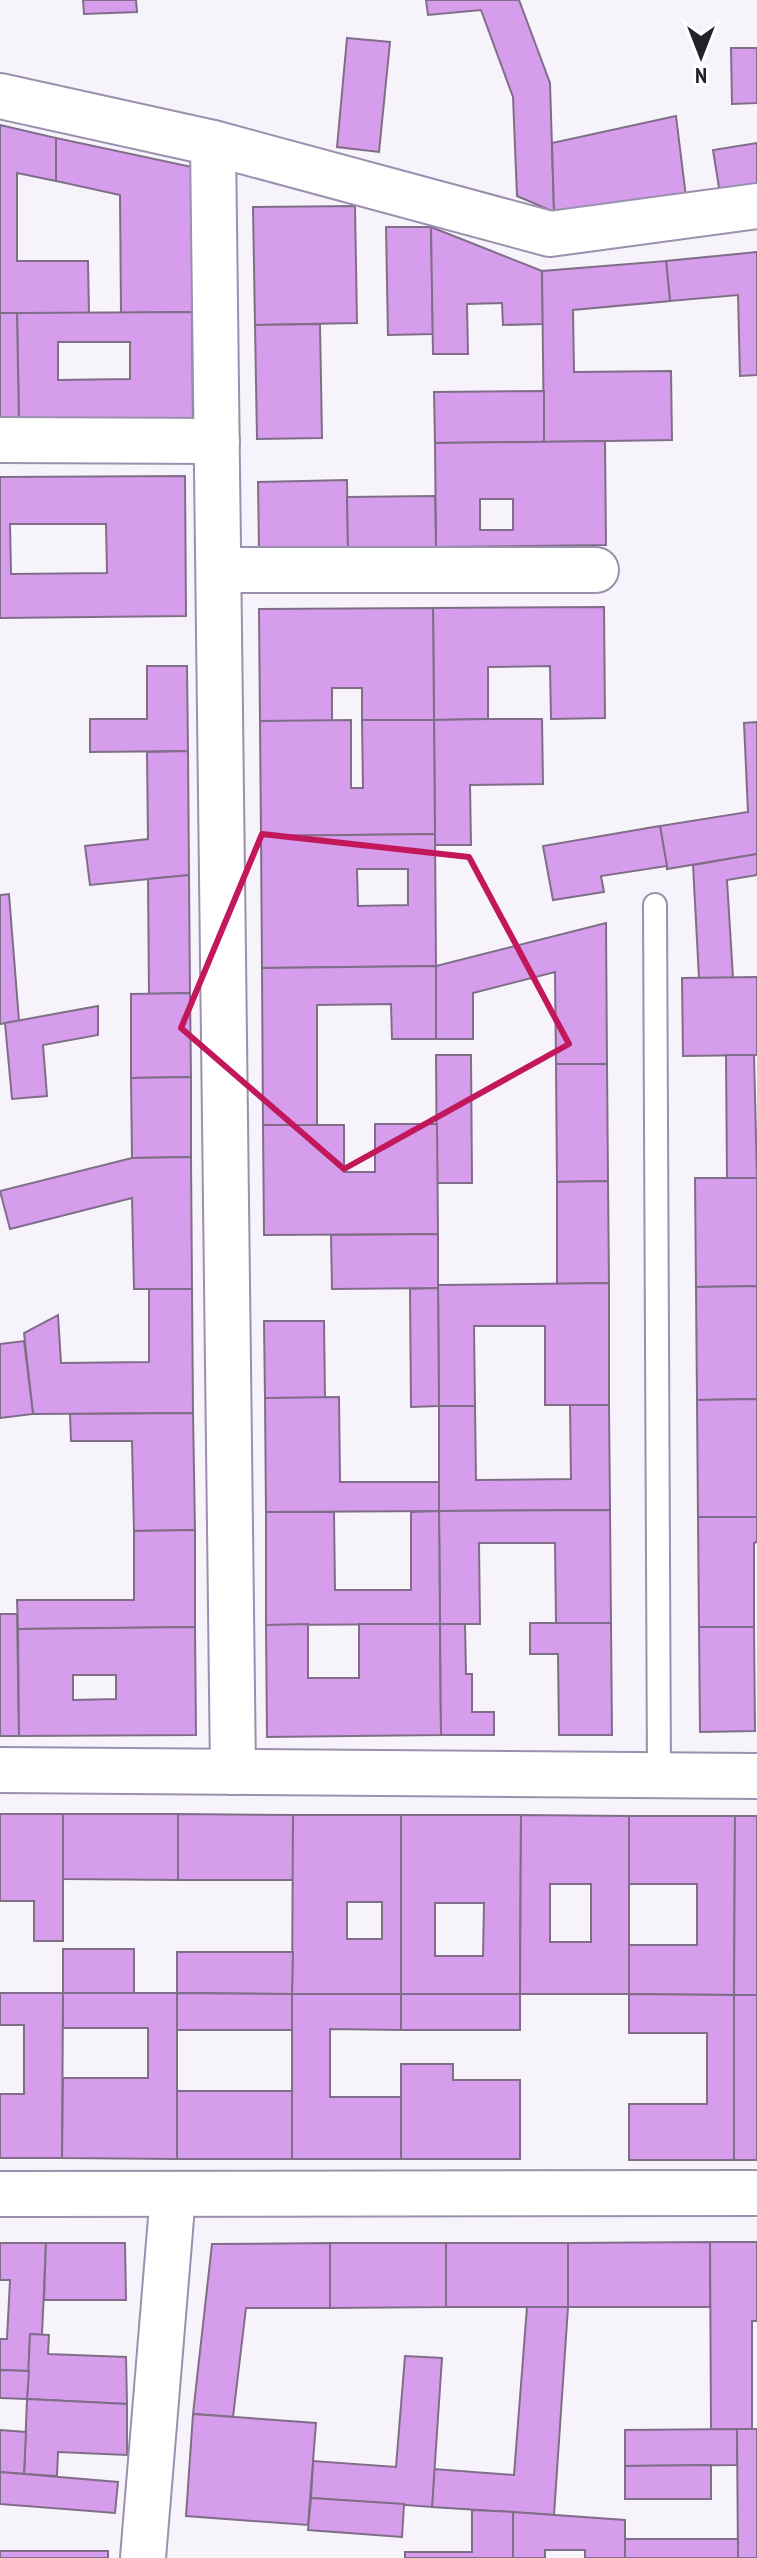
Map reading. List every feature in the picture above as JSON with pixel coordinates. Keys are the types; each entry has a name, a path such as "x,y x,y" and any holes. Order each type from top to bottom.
{"street":[{"path":"0,96 213,143 550,234 757,206"},
{"path":"213,143 233,1772"},
{"path":"0,440 217,441"},
{"path":"219,570 596,570"},
{"path":"0,1770 757,1776"},
{"path":"0,2194 757,2193"},
{"path":"143,2558 173,2194"}],"lane":[{"path":"655,905 659,1775"}],"highlighted area":[{"path":"262,834 469,857 569,1044 344,1169 181,1028"}],"building":[{"path":"83,0 136,0 137,12 84,14"},
{"path":"426,0 519,0 550,83 554,212 517,196 513,97 481,10 428,15"},
{"path":"347,38 390,42 379,152 337,147"},
{"path":"731,48 757,48 757,103 732,104"},
{"path":"676,116 686,197 554,212 552,143"},
{"path":"0,125 56,138 56,181 17,173 17,261 88,261 89,313 0,313"},
{"path":"56,138 192,167 192,312 121,313 120,195 56,181"},
{"path":"757,143 757,194 721,200 713,150"},
{"path":"355,206 357,323 255,325 253,207"},
{"path":"386,227 431,227 433,334 388,335"},
{"path":"431,227 542,271 543,324 503,325 502,303 467,304 468,354 433,354"},
{"path":"757,252 757,375 740,376 738,295 670,301 666,261"},
{"path":"666,261 670,301 573,310 574,372 671,371 672,440 544,442 542,271"},
{"path":"192,312 193,424 19,425 17,313","holes":["58,342 130,342 130,379 58,380"]},
{"path":"0,313 17,313 19,425 0,425"},
{"path":"320,324 322,438 257,439 255,325"},
{"path":"544,391 544,442 435,443 434,392"},
{"path":"605,441 606,545 436,547 435,443","holes":["480,499 513,499 513,530 480,530"]},
{"path":"185,476 186,616 0,618 0,477","holes":["10,524 106,524 107,573 11,574"]},
{"path":"347,480 348,548 259,550 258,482"},
{"path":"435,496 436,547 348,548 347,497"},
{"path":"604,607 605,718 551,719 550,666 488,667 488,719 434,720 433,608"},
{"path":"433,608 434,720 362,720 362,688 332,688 332,721 260,721 259,609"},
{"path":"147,666 187,666 188,751 90,752 90,719 147,719"},
{"path":"542,719 543,784 470,785 471,845 435,845 434,720"},
{"path":"351,720 351,788 363,788 362,720 434,720 435,834 261,836 260,721"},
{"path":"757,722 757,854 667,869 660,826 748,812 744,723"},
{"path":"188,751 189,875 90,885 85,846 148,839 147,752"},
{"path":"660,826 667,866 601,876 604,892 553,900 543,846"},
{"path":"435,834 436,966 262,968 261,836","holes":["357,869 408,869 408,905 358,906"]},
{"path":"757,854 757,875 727,880 733,978 699,978 693,865"},
{"path":"189,875 190,993 149,994 148,879"},
{"path":"9,894 19,1021 0,1024 0,895"},
{"path":"606,923 607,1064 556,1064 555,972 473,993 473,1039 436,1039 436,966"},
{"path":"436,966 436,1039 392,1039 391,1004 317,1005 317,1125 263,1125 262,968"},
{"path":"757,977 757,1055 683,1056 682,978"},
{"path":"190,993 191,1077 131,1078 131,994"},
{"path":"98,1006 98,1035 43,1045 47,1096 12,1099 5,1023"},
{"path":"436,1055 471,1055 472,1183 437,1183"},
{"path":"726,1055 754,1055 757,1178 727,1178"},
{"path":"556,1064 607,1064 608,1181 557,1182"},
{"path":"191,1077 191,1157 132,1158 131,1078"},
{"path":"375,1124 437,1124 438,1234 264,1235 263,1125 344,1125 344,1172 375,1172"},
{"path":"191,1157 192,1289 134,1289 132,1198 10,1229 0,1191 132,1158"},
{"path":"695,1178 757,1178 757,1286 696,1287"},
{"path":"608,1181 609,1283 557,1284 557,1182"},
{"path":"438,1234 438,1288 332,1289 331,1235"},
{"path":"609,1283 609,1405 545,1405 545,1326 474,1326 475,1406 439,1406 438,1285"},
{"path":"757,1286 757,1399 697,1400 696,1287"},
{"path":"438,1288 439,1406 411,1407 410,1289"},
{"path":"149,1289 192,1289 193,1413 33,1414 24,1333 58,1315 61,1363 149,1362"},
{"path":"264,1321 324,1321 325,1398 265,1398"},
{"path":"24,1341 33,1414 0,1418 0,1344"},
{"path":"339,1397 340,1482 439,1482 439,1511 266,1512 265,1398"},
{"path":"757,1399 757,1517 698,1517 697,1400"},
{"path":"570,1405 609,1405 610,1510 439,1511 439,1406 475,1406 476,1480 571,1479"},
{"path":"193,1413 195,1530 134,1531 132,1441 71,1441 70,1414"},
{"path":"610,1510 611,1623 556,1623 555,1543 479,1543 480,1624 440,1624 439,1511"},
{"path":"439,1511 440,1624 266,1625 266,1512 334,1512 335,1590 411,1590 411,1512"},
{"path":"698,1517 757,1517 754,1627 699,1627"},
{"path":"195,1530 195,1627 18,1629 17,1600 134,1600 134,1531"},
{"path":"0,1614 17,1614 19,1736 0,1736"},
{"path":"530,1623 611,1623 612,1735 559,1735 558,1654 530,1654"},
{"path":"308,1624 308,1678 359,1678 359,1624 440,1624 441,1735 267,1737 266,1625"},
{"path":"440,1624 465,1624 466,1674 472,1674 472,1712 494,1712 494,1735 441,1735"},
{"path":"195,1627 196,1735 19,1736 18,1629","holes":["73,1675 116,1675 116,1699 73,1700"]},
{"path":"699,1627 754,1627 755,1731 700,1732"},
{"path":"0,1814 63,1814 63,1941 34,1941 34,1901 0,1901"},
{"path":"63,1814 178,1814 178,1880 63,1879"},
{"path":"178,1814 293,1815 293,1880 178,1880"},
{"path":"293,1815 401,1815 401,1994 292,1994","holes":["347,1902 382,1902 382,1939 347,1939"]},
{"path":"401,1815 521,1815 520,1994 401,1994","holes":["435,1903 484,1903 483,1956 435,1956"]},
{"path":"521,1815 629,1816 629,1994 520,1994","holes":["550,1884 591,1884 591,1942 550,1942"]},
{"path":"629,1816 735,1816 734,1995 629,1994 629,1945 697,1945 697,1884 629,1884"},
{"path":"735,1816 757,1816 757,1995 734,1995"},
{"path":"63,1949 134,1949 134,1993 63,1993"},
{"path":"177,1952 293,1952 292,1994 177,1993"},
{"path":"0,1993 63,1993 62,2158 0,2158 0,2094 24,2094 24,2025 0,2025"},
{"path":"63,1993 177,1993 177,2159 62,2158 63,2078 148,2078 148,2028 63,2028"},
{"path":"177,1993 292,1994 292,2030 177,2030"},
{"path":"292,1994 401,1994 401,2030 330,2029 330,2097 401,2097 401,2159 292,2159"},
{"path":"401,1994 520,1994 520,2030 401,2030"},
{"path":"629,1994 734,1995 734,2160 629,2160 629,2104 707,2104 707,2033 629,2033"},
{"path":"734,1995 757,1995 757,2160 734,2160"},
{"path":"401,2064 453,2064 453,2080 520,2080 520,2159 401,2159"},
{"path":"177,2091 292,2091 292,2159 177,2159"},
{"path":"710,2242 710,2307 568,2307 568,2243"},
{"path":"710,2242 757,2242 757,2321 752,2321 752,2429 711,2429"},
{"path":"0,2243 46,2243 42,2335 30,2334 29,2371 0,2370 0,2339 7,2339 10,2280 0,2280"},
{"path":"46,2243 125,2243 126,2300 44,2300"},
{"path":"330,2243 330,2308 246,2308 233,2417 193,2414 212,2244"},
{"path":"330,2243 446,2243 446,2307 330,2308"},
{"path":"446,2243 568,2243 568,2307 446,2307"},
{"path":"527,2307 568,2307 554,2515 432,2507 434,2469 514,2475"},
{"path":"30,2334 49,2335 48,2354 126,2357 127,2404 27,2399"},
{"path":"405,2356 442,2358 432,2507 311,2498 313,2461 396,2467"},
{"path":"0,2370 29,2371 27,2399 0,2398"},
{"path":"27,2399 127,2404 127,2455 58,2452 57,2476 24,2474"},
{"path":"193,2414 316,2423 308,2525 186,2516"},
{"path":"737,2429 737,2465 625,2466 625,2430"},
{"path":"737,2429 757,2429 757,2558 738,2558"},
{"path":"0,2430 26,2432 24,2474 0,2472"},
{"path":"711,2465 711,2499 625,2499 625,2466"},
{"path":"0,2472 118,2482 115,2513 0,2504"},
{"path":"311,2498 404,2504 402,2537 308,2530"},
{"path":"472,2510 513,2512 513,2558 405,2558 405,2552 472,2552"},
{"path":"513,2512 625,2520 625,2558 585,2558 585,2550 545,2550 545,2558 513,2558"},
{"path":"625,2539 738,2539 738,2558 625,2558"},
{"path":"0,2551 108,2551 108,2558 0,2558"}]}
